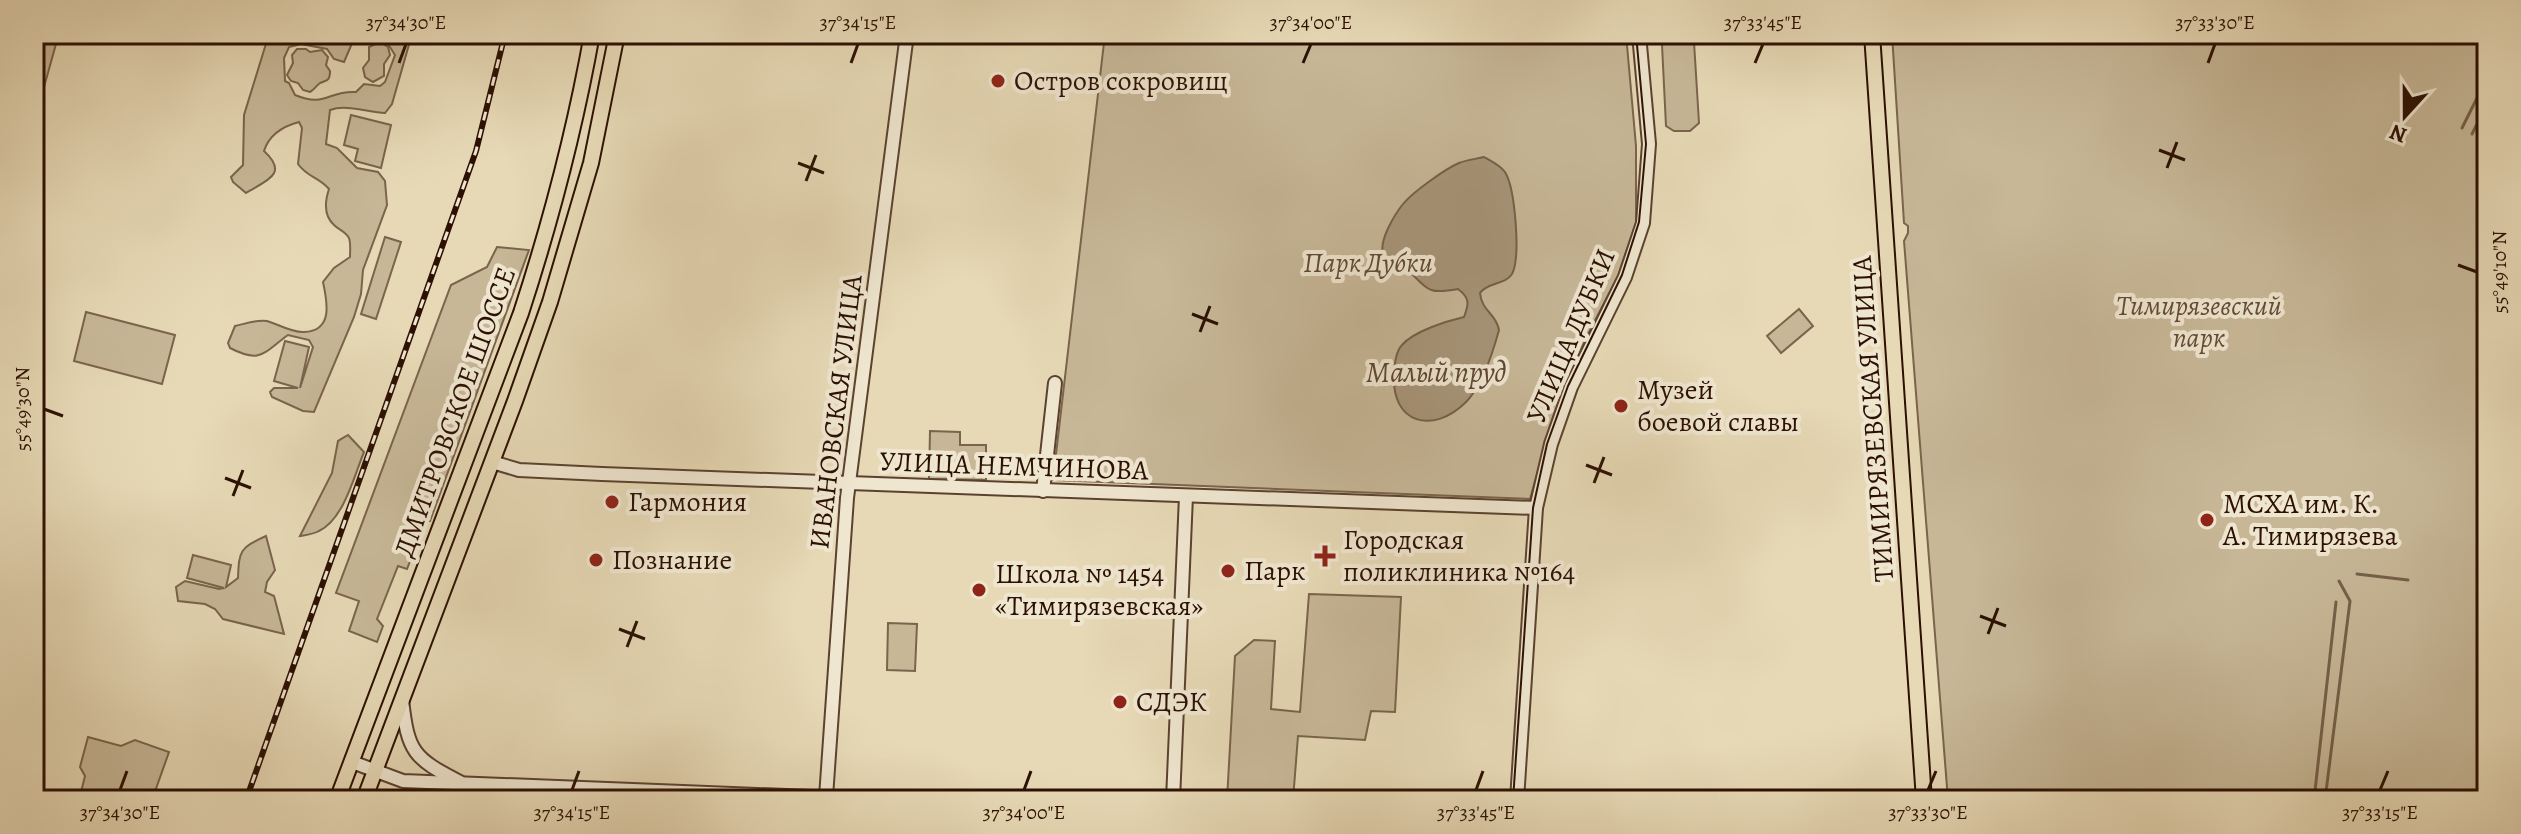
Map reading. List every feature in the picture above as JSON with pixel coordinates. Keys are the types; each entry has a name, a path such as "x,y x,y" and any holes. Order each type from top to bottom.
{"main road":[{"name":"ДМИТРОВСКОЕ ШОССЕ","path":"337,800 492,392 541,252 571,140 592,34"},
{"name":"ДМИТРОВСКОЕ ШОССЕ","path":"364,800 492,462 564,259 591,163 617,34"},
{"name":"ТИМИРЯЗЕВСКАЯ УЛИЦА","path":"1872,34 1924,800"}],"street":[{"name":"ИВАНОВСКАЯ УЛИЦА","path":"826,797 849,484 907,34"},
{"name":"УЛИЦА ДУБКИ","path":"1517,800 1536,508 1551,444 1571,387 1625,277 1643,223 1649,144 1639,34"},
{"path":"1043,491 1055,383"},
{"name":"УЛИЦА НЕМЧИНОВА","path":"492,462 519,470 1536,508"},
{"path":"1173,800 1186,496"},
{"path":"402,698 406,732 414,751 429,765 463,783"},
{"path":"352,762 403,781 888,800"}],"green space":[{"path":"269,34 362,34 353,41 344,62 334,59 327,49 301,44 289,47 284,58 285,81 295,95 314,100 356,92 364,84 380,86 385,82 395,55 383,36 412,34 392,104 385,113 350,108 330,110 326,144 337,148 357,168 378,172 385,181 387,205 363,270 361,294 354,317 314,412 303,411 272,397 270,392 274,388 298,388 274,381 285,341 309,347 300,388 313,347 309,340 288,335 255,356 240,353 230,348 228,343 235,326 255,321 267,321 299,332 320,326 326,314 323,282 334,268 350,257 349,238 330,221 327,212 329,189 298,164 302,128 299,122 278,132 266,145 264,151 275,165 275,171 268,180 246,193 231,177 243,165 244,115"},
{"name":"Парк Дубки","path":"1105,34 1626,34 1636,146 1636,223 1618,276 1585,340 1553,417 1530,499 1053,480"},
{"path":"1669,34 1684,34 1694,42 1699,123 1690,131 1674,131 1666,126 1662,45"},
{"name":"Тимирязевский парк","path":"1892,34 2487,34 2487,800 1948,800 1904,241 1908,226 1904,223"},
{"path":"34,38 56,44 44,87 34,84"},
{"path":"380,42 388,47 390,55 384,64 384,76 373,82 365,77 363,68 369,60 369,47"},
{"path":"297,49 310,52 322,50 328,57 329,78 310,92 303,90 287,75 293,63 292,55"},
{"path":"351,115 391,125 381,168 355,161 358,149 344,145"},
{"path":"385,237 401,242 376,319 361,314"},
{"path":"497,247 529,250 430,521 426,520 407,569 398,566 377,619 383,626 377,642 349,631 359,601 336,593 451,285 487,267"},
{"path":"1799,309 1813,326 1781,353 1767,336"},
{"path":"86,312 175,335 162,384 74,361"},
{"path":"930,431 960,432 960,445 986,445 986,480 929,479"},
{"path":"348,435 364,452 342,507 328,525 317,532 300,536 332,473 338,441"},
{"path":"266,536 275,570 265,592 274,596 284,634 223,619 215,609 205,604 178,601 176,587 185,581 224,588 187,578 193,555 231,565 226,587 238,578 240,556 246,547"},
{"path":"1309,594 1401,597 1395,712 1371,711 1365,740 1298,736 1293,800 1227,800 1235,656 1254,640 1275,641 1271,709 1300,712"},
{"path":"888,623 917,624 915,671 887,670"},
{"path":"88,737 121,746 135,740 169,752 152,800 79,800 85,776 80,767"}],"water":[{"name":"Малый пруд","path":"1484,157 1498,165 1509,180 1516,223 1512,274 1480,293 1499,330 1482,378 1466,402 1440,419 1416,419 1399,404 1395,391 1394,367 1398,351 1407,340 1422,331 1464,317 1467,302 1458,289 1431,290 1410,272 1392,263 1384,255 1383,243 1396,214 1414,193 1453,166"}],"waterway":[{"path":"2462,128 2487,78"},
{"path":"2472,134 2487,104"},
{"path":"2357,574 2408,580"},
{"path":"2325,800 2350,601 2339,581"},
{"path":"2314,800 2336,602"}],"tram line":[{"path":"1513,800 1533,508 1547,444 1568,386 1622,275 1639,222 1646,144 1636,34"}],"railway":[{"path":"246,800 476,151 505,34"}],"place":[{"name":"Остров сокровищ","path":"998,81"},
{"name":"Музей боевой славы","path":"1621,406"},
{"name":"Гармония","path":"612,502"},
{"name":"МСХА им. К. А. Тимирязева","path":"2207,520"},
{"name":"Городская поликлиника №164","path":"1325,556"},
{"name":"Познание","path":"596,560"},
{"name":"Парк","path":"1228,571"},
{"name":"Школа № 1454 «Тимирязевская»","path":"979,590"},
{"name":"СДЭК","path":"1120,702"}]}
